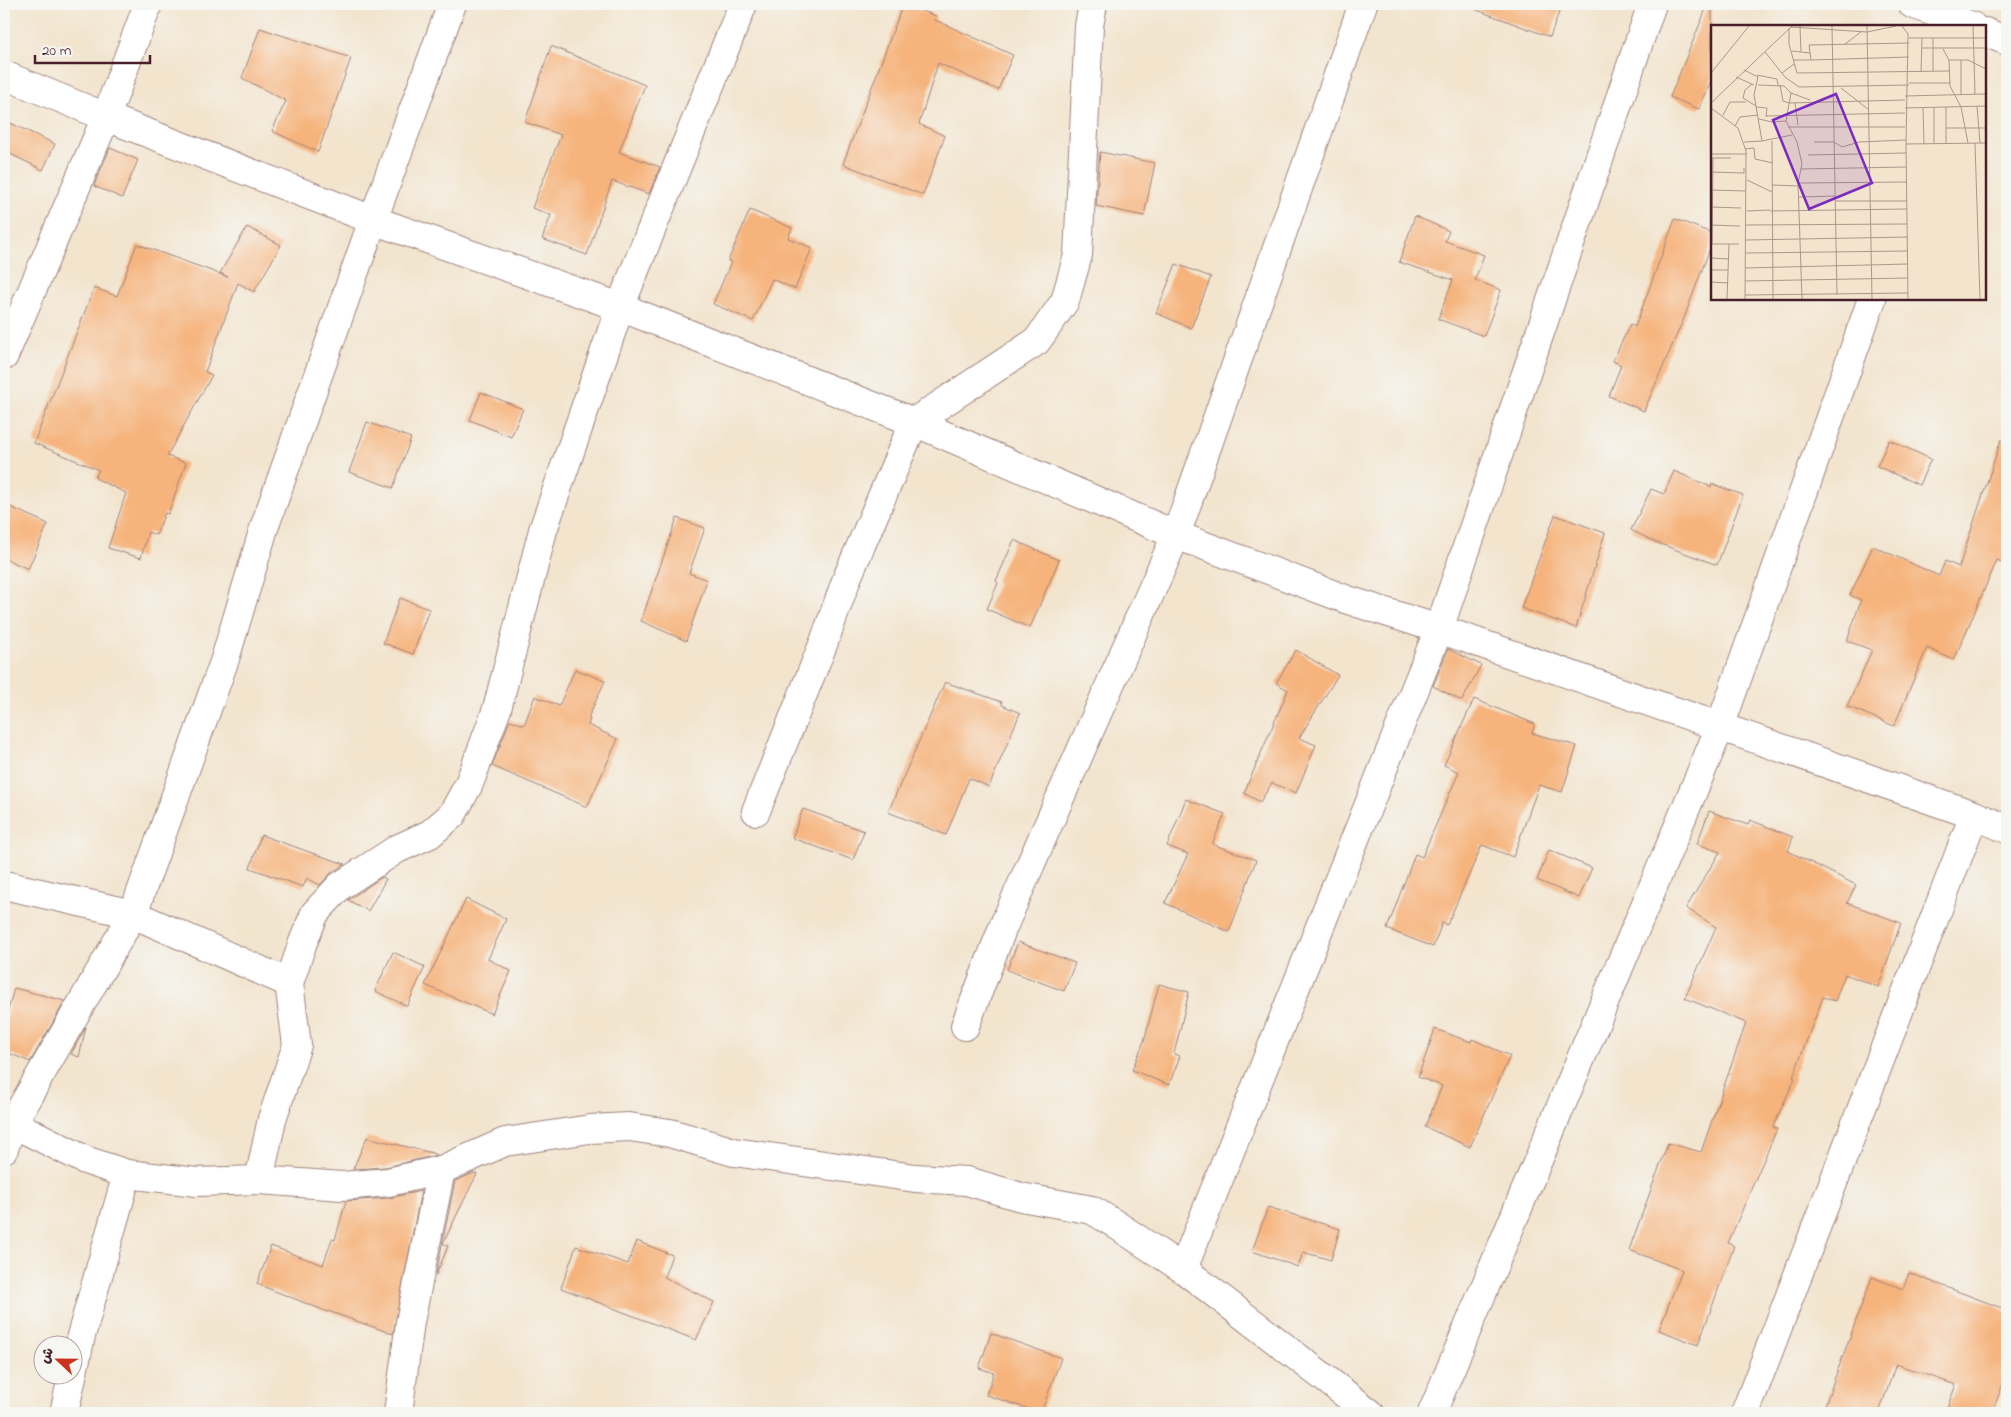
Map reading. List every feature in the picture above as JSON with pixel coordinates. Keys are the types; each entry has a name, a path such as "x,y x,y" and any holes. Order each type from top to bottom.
{"street":[{"path":"4,356 106,117 148,4"},
{"path":"452,4 264,528 225,659 133,914 7,1130 127,1174 197,1182 259,1180 342,1186 388,1182 441,1170 505,1142 590,1129 629,1127 670,1133 734,1152 915,1178 968,1181 1021,1197 1092,1210 1183,1269 1370,1413"},
{"path":"259,1180 272,1119 297,1045 289,983 303,942 315,914 340,886 397,849 430,834 452,815 469,784 497,709 543,530 620,307 743,4"},
{"path":"756,811 824,642 847,578 914,422 1037,341 1064,301 1078,255 1089,35 1094,4"},
{"path":"965,1026 1003,927 1176,535 1363,4"},
{"path":"1183,1269 1440,629 1652,4"},
{"path":"1912,4 1975,23"},
{"path":"1986,29 2007,41"},
{"path":"4,75 106,117 373,220 620,307 914,422 1176,535 1348,600 1440,629 1974,815 2007,829"},
{"path":"1432,1413 1720,727 1872,300"},
{"path":"1745,1413 1974,815"},
{"path":"4,885 133,914 289,983"},
{"path":"398,1413 410,1322 441,1170"},
{"path":"64,1413 81,1336 127,1174"}],"building":[{"path":"903,4 936,16 935,20 1013,55 998,90 938,63 919,124 945,136 923,195 843,164"},
{"path":"1470,4 1562,4 1550,37 1469,7"},
{"path":"1708,4 1712,4 1711,81 1699,109 1670,97"},
{"path":"260,28 351,58 318,152 272,131 286,101 242,78"},
{"path":"551,46 645,85 619,152 660,167 649,194 612,181 587,255 542,239 551,215 532,208 561,135 525,122"},
{"path":"4,120 55,144 43,170 4,151"},
{"path":"110,148 138,160 122,198 94,186"},
{"path":"1100,152 1155,163 1144,216 1096,206"},
{"path":"750,210 792,228 788,238 812,248 795,289 772,279 753,321 713,304 731,262 728,261"},
{"path":"1415,216 1449,231 1445,241 1484,255 1475,280 1501,290 1484,336 1438,319 1453,280 1399,262"},
{"path":"1675,219 1711,233 1711,246 1684,318 1644,411 1609,396 1621,365 1613,361 1630,324 1635,327"},
{"path":"247,227 281,245 254,292 238,283 205,372 212,375 167,456 186,463 168,514 165,513 156,535 148,532 141,558 108,548 126,493 95,478 99,470 34,443 94,288 117,296 137,244 228,277 220,273"},
{"path":"1176,264 1211,277 1191,328 1156,313"},
{"path":"481,392 523,409 511,437 470,420"},
{"path":"367,422 411,438 393,488 349,472"},
{"path":"1889,440 1931,459 1919,485 1877,466"},
{"path":"2001,440 2007,441 2007,564 1997,560 1954,660 1927,648 1894,726 1847,706 1872,650 1847,641 1861,600 1850,595 1873,546 1939,576 1945,561 1959,567"},
{"path":"1674,471 1711,487 1712,484 1743,495 1717,565 1655,542 1631,530 1651,489 1664,494"},
{"path":"4,504 48,524 28,569 4,558"},
{"path":"1555,515 1605,533 1576,628 1521,608"},
{"path":"677,518 705,528 689,573 707,580 686,641 641,621"},
{"path":"1014,540 1059,560 1030,628 987,609 998,583 996,581"},
{"path":"400,598 429,609 413,654 383,643"},
{"path":"1448,649 1481,665 1462,701 1433,686"},
{"path":"1296,650 1338,675 1299,738 1316,745 1296,793 1272,783 1260,802 1244,793 1288,690 1276,683"},
{"path":"575,669 605,681 588,718 590,719 588,725 618,739 587,807 492,766 510,720 524,725 535,696 559,706"},
{"path":"945,682 1002,702 1002,705 1020,713 989,787 969,778 946,835 888,812"},
{"path":"1474,699 1535,724 1532,733 1577,746 1562,792 1539,785 1513,857 1482,845 1447,925 1442,923 1433,947 1387,929 1415,854 1422,857 1459,772 1444,765"},
{"path":"1186,799 1225,814 1212,844 1256,860 1229,932 1165,903 1188,854 1167,846"},
{"path":"803,809 864,831 853,860 792,838"},
{"path":"1709,811 1748,825 1750,820 1793,837 1788,851 1856,885 1847,903 1901,923 1878,987 1845,974 1835,1001 1823,997 1793,1077 1795,1078 1773,1127 1777,1129 1728,1243 1734,1246 1698,1345 1659,1330 1682,1270 1629,1250 1668,1143 1701,1152 1746,1023 1685,998 1716,927 1686,908 1720,852 1697,844"},
{"path":"261,835 345,864 331,873 320,885 307,878 303,887 250,868"},
{"path":"1549,850 1592,868 1579,898 1537,880"},
{"path":"382,877 386,879 368,911 348,900"},
{"path":"466,899 506,919 488,959 511,971 492,1014 425,985"},
{"path":"1018,942 1075,963 1064,991 1007,970"},
{"path":"393,952 425,967 407,1006 375,991"},
{"path":"1159,984 1189,992 1174,1054 1180,1056 1169,1085 1132,1070 1144,1041"},
{"path":"14,988 65,1001 30,1062 4,1051 4,1026"},
{"path":"86,1027 79,1057 71,1054"},
{"path":"1435,1029 1471,1042 1472,1039 1510,1056 1470,1147 1425,1127 1442,1086 1418,1077"},
{"path":"367,1137 437,1155 386,1167 353,1169"},
{"path":"474,1173 477,1174 443,1243 448,1246 436,1275 455,1181"},
{"path":"421,1191 393,1334 328,1312 257,1284 271,1246 323,1265 332,1239 335,1240 346,1201 389,1198"},
{"path":"1268,1207 1340,1229 1331,1260 1303,1252 1298,1267 1252,1251"},
{"path":"637,1241 672,1255 664,1277 714,1302 696,1340 561,1288 576,1246 628,1264"},
{"path":"1909,1273 2007,1310 2007,1373 1992,1413 1945,1413 1956,1385 1896,1364 1879,1413 1822,1413 1872,1277 1903,1289"},
{"path":"991,1333 1061,1358 1041,1413 986,1395 994,1373 979,1368"}]}
